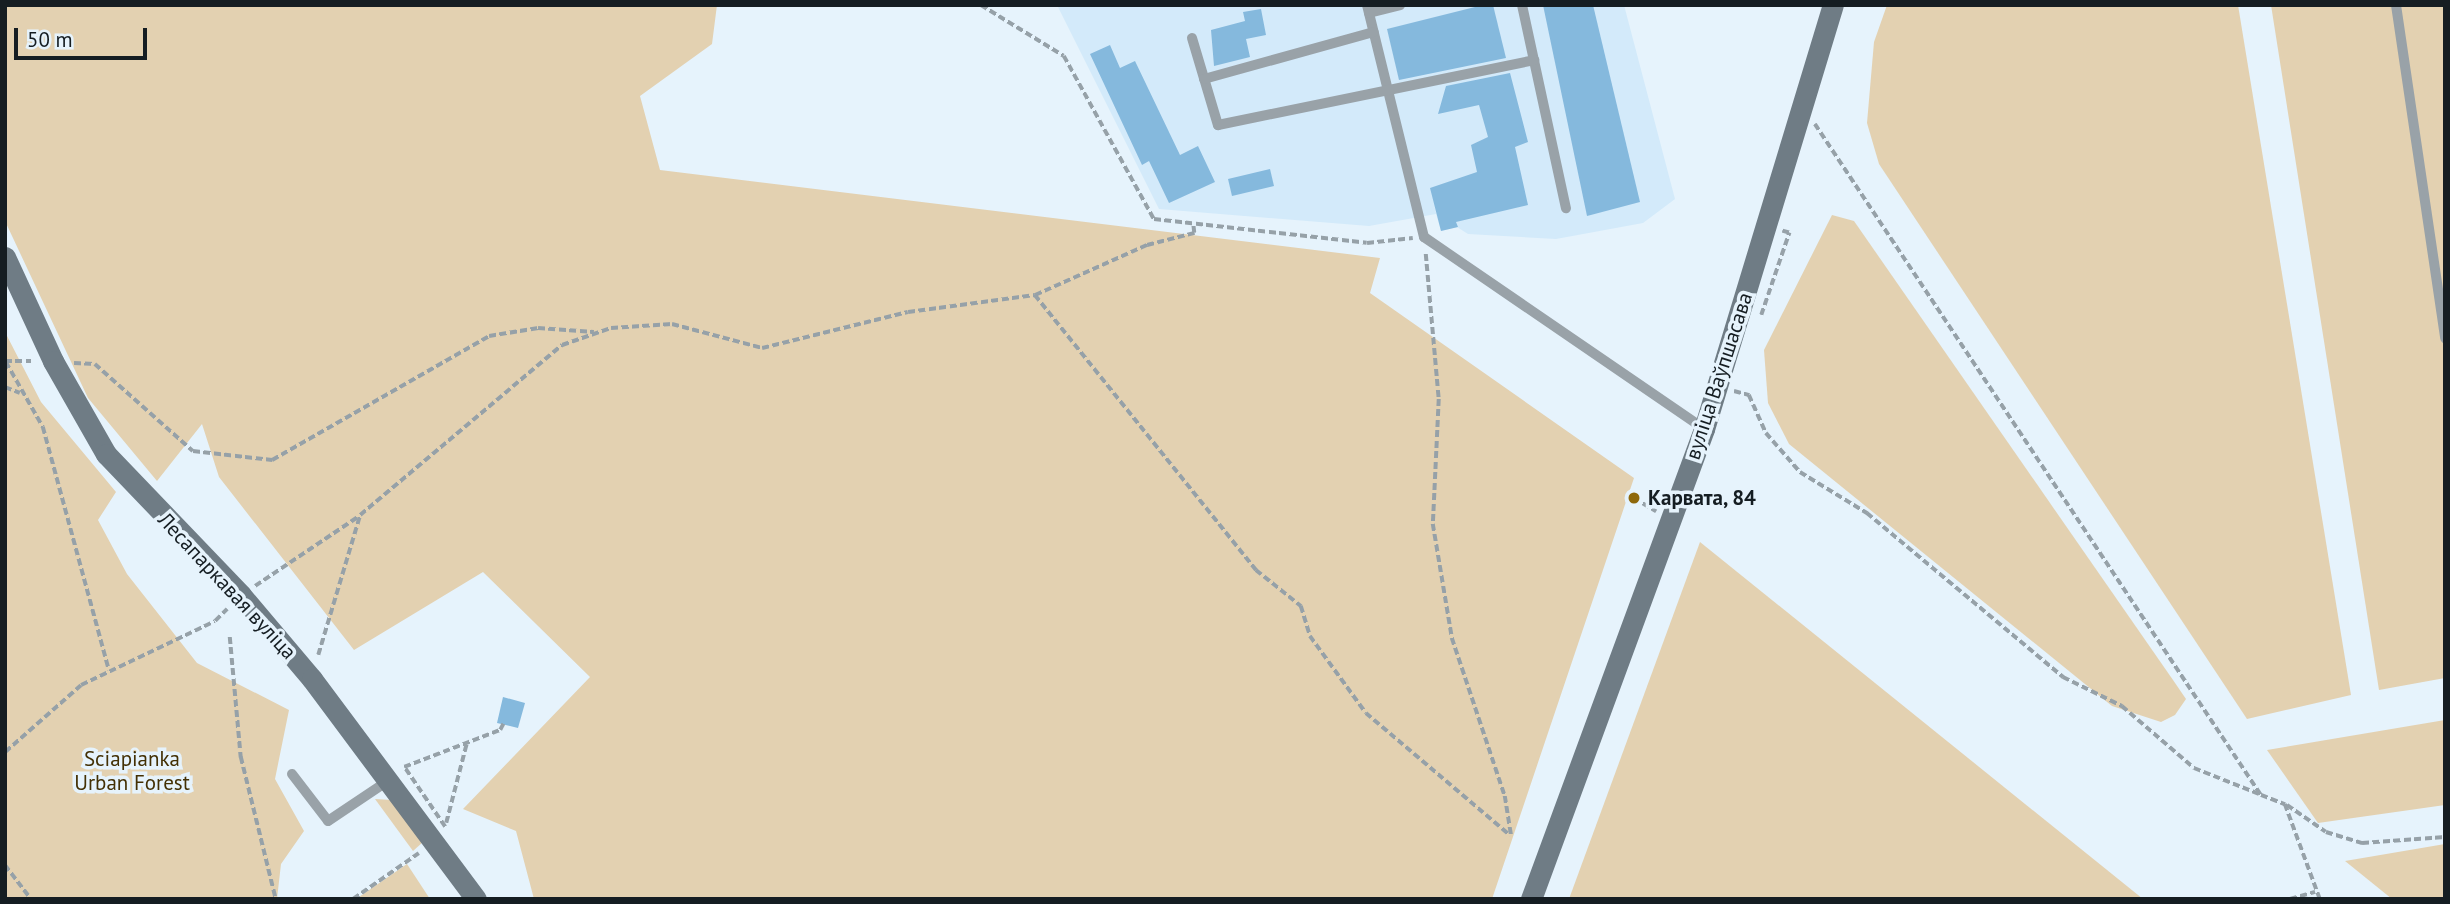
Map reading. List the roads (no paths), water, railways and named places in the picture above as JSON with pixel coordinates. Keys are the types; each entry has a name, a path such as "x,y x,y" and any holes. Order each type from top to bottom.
{"main road":[{"name":"вуліца Ваўпшасава","path":"1531,899 1704,429 1805,107 1833,5"},
{"name":"Лесапаркавая вуліца","path":"5,257 53,361 106,454 241,595 397,774 476,899"}],"lane":[{"path":"1400,5 1368,9 1424,237 1704,429"},
{"path":"1522,5 1566,208"},
{"path":"2396,5 2445,338"},
{"path":"1204,79 1374,32"},
{"path":"1192,38 1218,125 1388,93 1534,60"},
{"path":"292,774 328,821 397,774"}],"place":[{"name":"Карвата, 84","path":"1634,498"}],"park label":[{"name":"Sciapianka Urban Forest","path":"132,771"}]}
